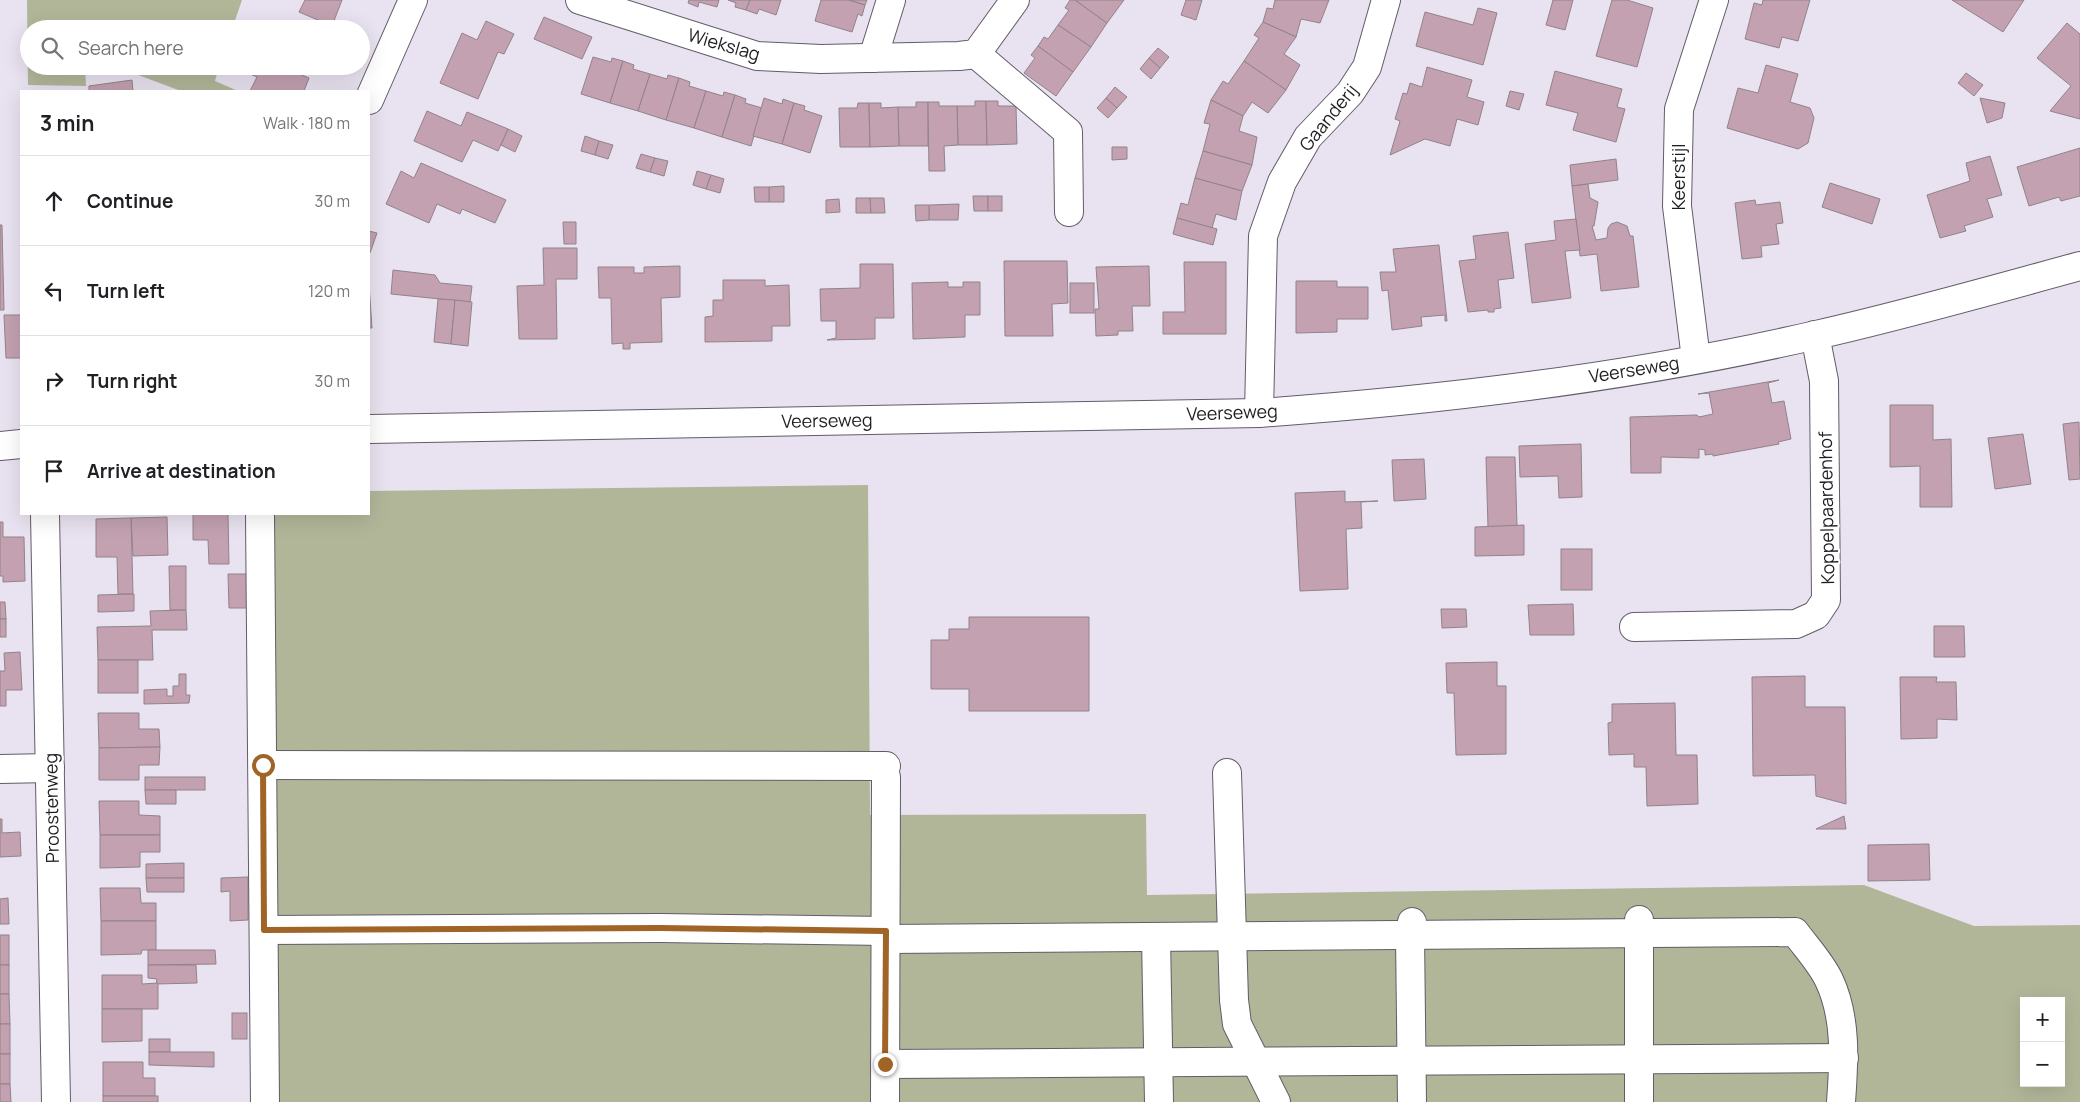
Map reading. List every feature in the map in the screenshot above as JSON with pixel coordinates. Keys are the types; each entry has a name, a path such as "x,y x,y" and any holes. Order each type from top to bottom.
{"street":[{"path":"370,98 413,0"},
{"name":"Wiekslag","path":"580,0 757,56 821,59 976,54"},
{"path":"873,58 891,0"},
{"path":"1015,0 976,54 1068,132 1069,212"},
{"name":"Gaanderij","path":"1259,413 1263,236 1282,182 1308,137 1350,93 1367,67 1386,0"},
{"name":"Keerstijl","path":"1696,359 1677,206 1679,109 1714,0"},
{"name":"Veerseweg","path":"370,430 1259,413 1376,405 1696,359 1815,335 1934,307 2080,266"},
{"name":"Koppelpaardenhof","path":"1634,627 1796,624 1816,615 1826,600 1824,381 1815,335"},
{"path":"0,446 20,444"},
{"name":"Proostenweg","path":"45,515 56,1102"},
{"path":"260,515 266,1102"},
{"path":"263,765 886,771 885,1102"},
{"path":"0,769 50,768"},
{"path":"1227,773 1234,1000 1238,1024 1276,1102"},
{"path":"264,930 660,928 886,935 1156,937 1411,929 1639,927 1795,932 1829,980 1840,1019 1844,1058 1841,1102"},
{"path":"1639,927 1639,1102"},
{"path":"1411,929 1412,1102"},
{"path":"1156,937 1159,1102"},
{"path":"885,1064 1844,1058"}],"green space":[{"path":"27,0 242,0 235,20 27,20"},
{"path":"28,75 85,75 86,86 28,85"},
{"path":"138,75 217,75 215,81 236,90 178,90"},
{"path":"868,485 870,815 1146,814 1147,895 1864,885 1974,926 2080,925 2080,1102 251,1102 248,515 370,515 370,491"}],"building":[{"path":"305,0 342,0 334,20 318,20 299,12"},
{"path":"689,0 719,0 717,7 699,2 698,7 688,3"},
{"path":"728,0 750,0 746,10 735,7 736,3"},
{"path":"750,0 781,0 776,15 759,9 757,14 746,10"},
{"path":"821,0 849,0 865,5 862,16 858,14 852,32 815,21"},
{"path":"849,0 867,0 865,5"},
{"path":"1070,0 1075,0 1107,23 1091,47 1058,25 1069,10 1065,8"},
{"path":"1075,0 1124,0 1107,23"},
{"path":"1186,0 1202,0 1196,20 1181,15"},
{"path":"1275,0 1329,0 1320,23 1301,19 1296,37 1263,22 1267,8 1273,9"},
{"path":"1553,0 1573,0 1565,30 1546,25"},
{"path":"1612,0 1627,0 1653,8 1637,67 1596,56"},
{"path":"1763,0 1810,0 1798,41 1782,37 1779,48 1745,39 1754,3 1762,5"},
{"path":"1952,0 2024,0 2003,32"},
{"path":"1478,8 1497,13 1483,65 1416,46 1425,12 1473,25"},
{"path":"544,17 592,37 582,59 534,39"},
{"path":"486,21 514,34 504,54 498,52 478,99 440,83 462,33 477,40"},
{"path":"1263,22 1296,37 1284,54 1300,65 1286,90 1244,61 1259,38 1254,35"},
{"path":"2067,23 2080,34 2080,119 2050,111 2071,86 2037,58"},
{"path":"1058,25 1091,47 1073,72 1038,46 1044,37 1048,39"},
{"path":"1038,46 1073,72 1056,96 1024,73 1035,58 1031,55"},
{"path":"1158,48 1169,57 1160,68 1149,58"},
{"path":"593,57 611,62 612,58 623,61 610,103 581,94"},
{"path":"1149,58 1160,68 1151,79 1140,69"},
{"path":"623,61 634,65 633,69 650,74 638,111 610,103"},
{"path":"1244,61 1286,90 1268,113 1252,102 1243,116 1211,100 1223,81 1228,84"},
{"path":"1766,65 1798,74 1790,102 1810,108 1814,118 1808,143 1798,149 1727,128 1738,88 1758,93"},
{"path":"1427,67 1472,80 1467,97 1484,102 1478,125 1457,119 1450,146 1425,139 1390,155 1400,121 1395,119 1403,93 1407,94 1410,83 1422,87"},
{"path":"1555,71 1622,89 1617,107 1625,109 1616,142 1573,130 1578,113 1546,105"},
{"path":"1966,73 1983,85 1974,96 1958,83"},
{"path":"650,74 667,79 668,75 679,78 666,120 638,111"},
{"path":"252,75 302,75 309,78 304,90 250,90 257,77"},
{"path":"679,78 690,82 689,86 706,91 694,128 666,120"},
{"path":"132,80 133,90 89,90 89,86"},
{"path":"1115,87 1127,97 1117,108 1106,98"},
{"path":"706,91 723,96 724,92 735,95 722,137 694,128"},
{"path":"1510,91 1524,94 1519,110 1506,106"},
{"path":"735,95 746,99 745,103 762,108 751,146 722,137"},
{"path":"764,98 782,104 783,99 794,103 782,144 753,136"},
{"path":"1106,98 1117,108 1108,118 1097,108"},
{"path":"1980,98 2005,103 2002,118 1987,123"},
{"path":"1211,100 1243,116 1239,131 1257,137 1252,165 1203,151 1210,124 1204,123"},
{"path":"975,101 986,101 987,145 958,145 957,106 975,106"},
{"path":"986,101 998,101 998,106 1016,106 1017,144 987,145"},
{"path":"916,102 928,102 928,146 899,146 898,107 916,107"},
{"path":"928,102 939,102 939,106 957,106 958,145 944,146 945,171 929,171"},
{"path":"794,103 805,106 804,110 822,116 810,153 782,144"},
{"path":"858,103 869,103 870,147 840,147 839,108 857,108"},
{"path":"869,103 881,103 881,108 898,107 899,146 870,147"},
{"path":"427,111 461,126 467,112 508,129 498,151 473,140 462,162 414,141"},
{"path":"508,129 522,136 515,152 501,145"},
{"path":"585,136 599,141 595,155 581,151"},
{"path":"599,141 613,145 608,159 595,155"},
{"path":"1112,147 1127,147 1127,159 1112,160"},
{"path":"2080,148 2080,196 2061,201 2059,197 2029,206 2017,167"},
{"path":"1203,151 1252,165 1242,191 1195,178"},
{"path":"641,154 655,158 650,172 636,168"},
{"path":"1990,156 2002,195 1987,199 1993,217 1964,226 1966,231 1940,238 1927,195 1970,181 1966,163"},
{"path":"655,158 668,161 664,176 650,172"},
{"path":"1616,159 1618,180 1572,186 1570,165"},
{"path":"421,163 506,200 495,223 462,209 460,214 437,204 429,223 386,204 401,171 414,178"},
{"path":"697,171 711,175 706,189 693,185"},
{"path":"711,175 724,179 720,193 706,189"},
{"path":"1195,178 1242,191 1236,220 1216,214 1212,228 1177,218 1181,203 1188,205"},
{"path":"1830,183 1880,199 1872,224 1822,207"},
{"path":"1588,184 1590,198 1598,202 1594,226 1592,226 1596,240 1607,238 1608,228 1611,224 1617,222 1627,226 1630,236 1633,236 1639,287 1601,291 1597,254 1580,256 1572,186"},
{"path":"784,186 784,202 769,202 769,187"},
{"path":"754,187 769,187 769,202 755,202"},
{"path":"973,196 988,196 988,211 974,211"},
{"path":"988,196 1002,196 1002,211 988,211"},
{"path":"856,198 870,198 871,213 856,213"},
{"path":"870,198 884,198 885,213 871,213"},
{"path":"839,199 840,212 826,213 826,200"},
{"path":"1755,200 1756,205 1780,202 1783,223 1776,224 1779,244 1761,246 1762,257 1742,259 1735,203"},
{"path":"959,204 958,220 929,220 929,205"},
{"path":"915,205 929,205 929,220 916,221"},
{"path":"1177,218 1217,229 1213,245 1173,234"},
{"path":"1576,219 1580,250 1565,251 1571,298 1532,303 1525,244 1556,240 1554,221"},
{"path":"563,222 576,222 576,244 564,244"},
{"path":"0,225 2,225 4,310 0,310"},
{"path":"370,231 377,233 370,253"},
{"path":"1508,232 1514,278 1498,280 1501,308 1494,309 1494,312 1488,312 1488,310 1468,312 1459,261 1476,259 1473,236"},
{"path":"1439,245 1447,321 1445,321 1445,315 1421,317 1422,326 1392,330 1388,290 1382,291 1380,272 1396,272 1393,249"},
{"path":"543,248 577,248 577,279 556,279 557,339 519,339 517,286 544,285"},
{"path":"1004,261 1067,261 1068,303 1052,304 1053,336 1005,336"},
{"path":"1184,262 1226,262 1226,334 1163,334 1163,312 1185,312"},
{"path":"860,264 893,264 894,318 875,318 875,339 827,340 836,338 836,321 821,321 820,289 860,288"},
{"path":"680,266 680,297 661,298 662,342 630,343 630,349 623,349 623,343 612,344 611,298 599,298 598,267 634,267 634,273 644,273 644,267"},
{"path":"1149,266 1150,306 1132,306 1133,331 1118,331 1118,335 1096,336 1095,309 1099,309 1096,267"},
{"path":"393,270 435,275 440,283 472,286 470,302 391,294"},
{"path":"723,280 765,280 765,286 789,285 790,326 772,326 772,341 705,342 705,317 713,316 713,300 723,300"},
{"path":"1296,281 1337,281 1337,287 1368,287 1368,319 1337,319 1337,332 1296,333"},
{"path":"948,282 948,287 963,287 963,282 980,282 980,315 965,315 965,337 913,339 912,283"},
{"path":"1070,283 1094,283 1094,313 1070,313"},
{"path":"370,299 372,328 370,328"},
{"path":"438,299 455,300 451,344 434,342"},
{"path":"455,300 472,302 468,346 451,344"},
{"path":"4,315 20,315 20,358 6,358"},
{"path":"1779,380 1768,383 1772,403 1784,401 1791,439 1778,442 1779,444 1713,456 1713,454 1705,455 1705,450 1699,449 1699,458 1661,457 1661,473 1631,473 1630,417 1697,415 1699,417 1713,414 1709,393 1698,394"},
{"path":"1890,405 1933,405 1933,440 1951,439 1952,507 1920,507 1920,466 1890,467"},
{"path":"2079,422 2080,479 2069,480 2063,424"},
{"path":"2023,434 2031,484 1995,489 1988,438"},
{"path":"1581,444 1582,497 1559,498 1558,476 1520,477 1519,446"},
{"path":"1486,457 1515,457 1517,526 1488,527"},
{"path":"1424,459 1426,499 1394,501 1392,460"},
{"path":"1345,491 1345,502 1378,501 1361,502 1362,528 1346,529 1348,589 1300,591 1295,493"},
{"path":"193,515 228,515 229,564 209,564 208,540 193,540"},
{"path":"167,517 168,555 133,556 131,518"},
{"path":"131,518 133,594 118,594 117,557 96,557 96,519"},
{"path":"0,522 3,522 3,537 24,537 25,581 3,582 3,576 0,576"},
{"path":"1524,525 1524,555 1475,556 1475,527"},
{"path":"1561,549 1592,549 1592,590 1561,590"},
{"path":"169,566 186,566 186,610 170,610"},
{"path":"228,574 247,574 247,608 229,608"},
{"path":"134,594 134,611 98,612 98,595"},
{"path":"0,602 5,602 6,619 0,619"},
{"path":"1573,604 1574,635 1530,635 1528,605"},
{"path":"1441,609 1466,609 1467,627 1442,628"},
{"path":"186,610 187,630 152,630 153,660 98,660 97,627 151,626 150,611"},
{"path":"969,617 1089,617 1089,711 969,711 969,689 931,689 931,640 949,640 949,629 969,629"},
{"path":"0,619 6,619 6,637 0,637"},
{"path":"1934,626 1964,626 1965,657 1934,657"},
{"path":"20,652 22,690 6,690 6,706 0,706 0,671 5,671 4,653"},
{"path":"98,660 138,660 138,693 98,693"},
{"path":"1497,662 1497,686 1506,686 1506,754 1456,755 1454,693 1447,693 1446,663"},
{"path":"179,674 186,674 186,695 190,695 189,703 144,704 144,690 167,689 167,696 173,696 173,686 179,686"},
{"path":"1805,676 1805,707 1845,707 1846,804 1816,796 1815,775 1753,776 1752,677"},
{"path":"1900,677 1937,677 1936,682 1956,682 1957,720 1937,719 1937,738 1901,739"},
{"path":"1675,703 1676,755 1697,755 1698,804 1647,806 1646,767 1634,767 1634,754 1609,755 1608,723 1612,722 1612,704"},
{"path":"98,713 139,713 139,729 159,729 160,747 99,748"},
{"path":"160,747 159,765 139,765 139,780 99,780 99,748"},
{"path":"145,777 205,777 205,790 145,790"},
{"path":"145,790 176,790 176,804 146,804"},
{"path":"99,801 139,801 139,815 160,816 160,835 100,835"},
{"path":"1844,816 1846,829 1816,829"},
{"path":"0,819 2,819 2,833 20,832 21,856 0,857"},
{"path":"100,835 160,835 160,852 140,852 140,867 100,868"},
{"path":"1929,844 1930,880 1868,881 1868,845"},
{"path":"184,863 184,878 146,878 146,864"},
{"path":"248,877 248,920 230,921 230,891 221,892 221,878"},
{"path":"146,878 184,878 184,892 147,892"},
{"path":"100,888 140,888 141,903 156,903 156,921 101,921"},
{"path":"8,898 9,924 0,924 0,899"},
{"path":"101,921 156,921 156,950 142,950 141,954 101,955"},
{"path":"0,935 9,935 9,965 0,965"},
{"path":"148,950 215,950 216,964 148,965"},
{"path":"0,965 9,965 9,994 0,994"},
{"path":"148,965 196,965 197,983 156,984 157,979 148,978"},
{"path":"102,975 142,975 142,984 158,983 158,1009 102,1009"},
{"path":"0,994 9,994 10,1024 0,1024"},
{"path":"102,1009 142,1009 142,1041 102,1042"},
{"path":"232,1013 247,1013 247,1039 232,1039"},
{"path":"0,1024 10,1024 10,1054 0,1054"},
{"path":"149,1039 170,1039 170,1052 149,1052"},
{"path":"149,1052 214,1052 214,1067 149,1065"},
{"path":"0,1054 10,1054 10,1084 0,1084"},
{"path":"103,1062 143,1062 143,1078 155,1078 155,1096 103,1096"},
{"path":"0,1084 10,1084 11,1102 0,1102"},
{"path":"103,1096 158,1096 158,1102 103,1102"}],"route":[{"path":"263,765 264,930 660,928 886,931 885,1064"}]}
